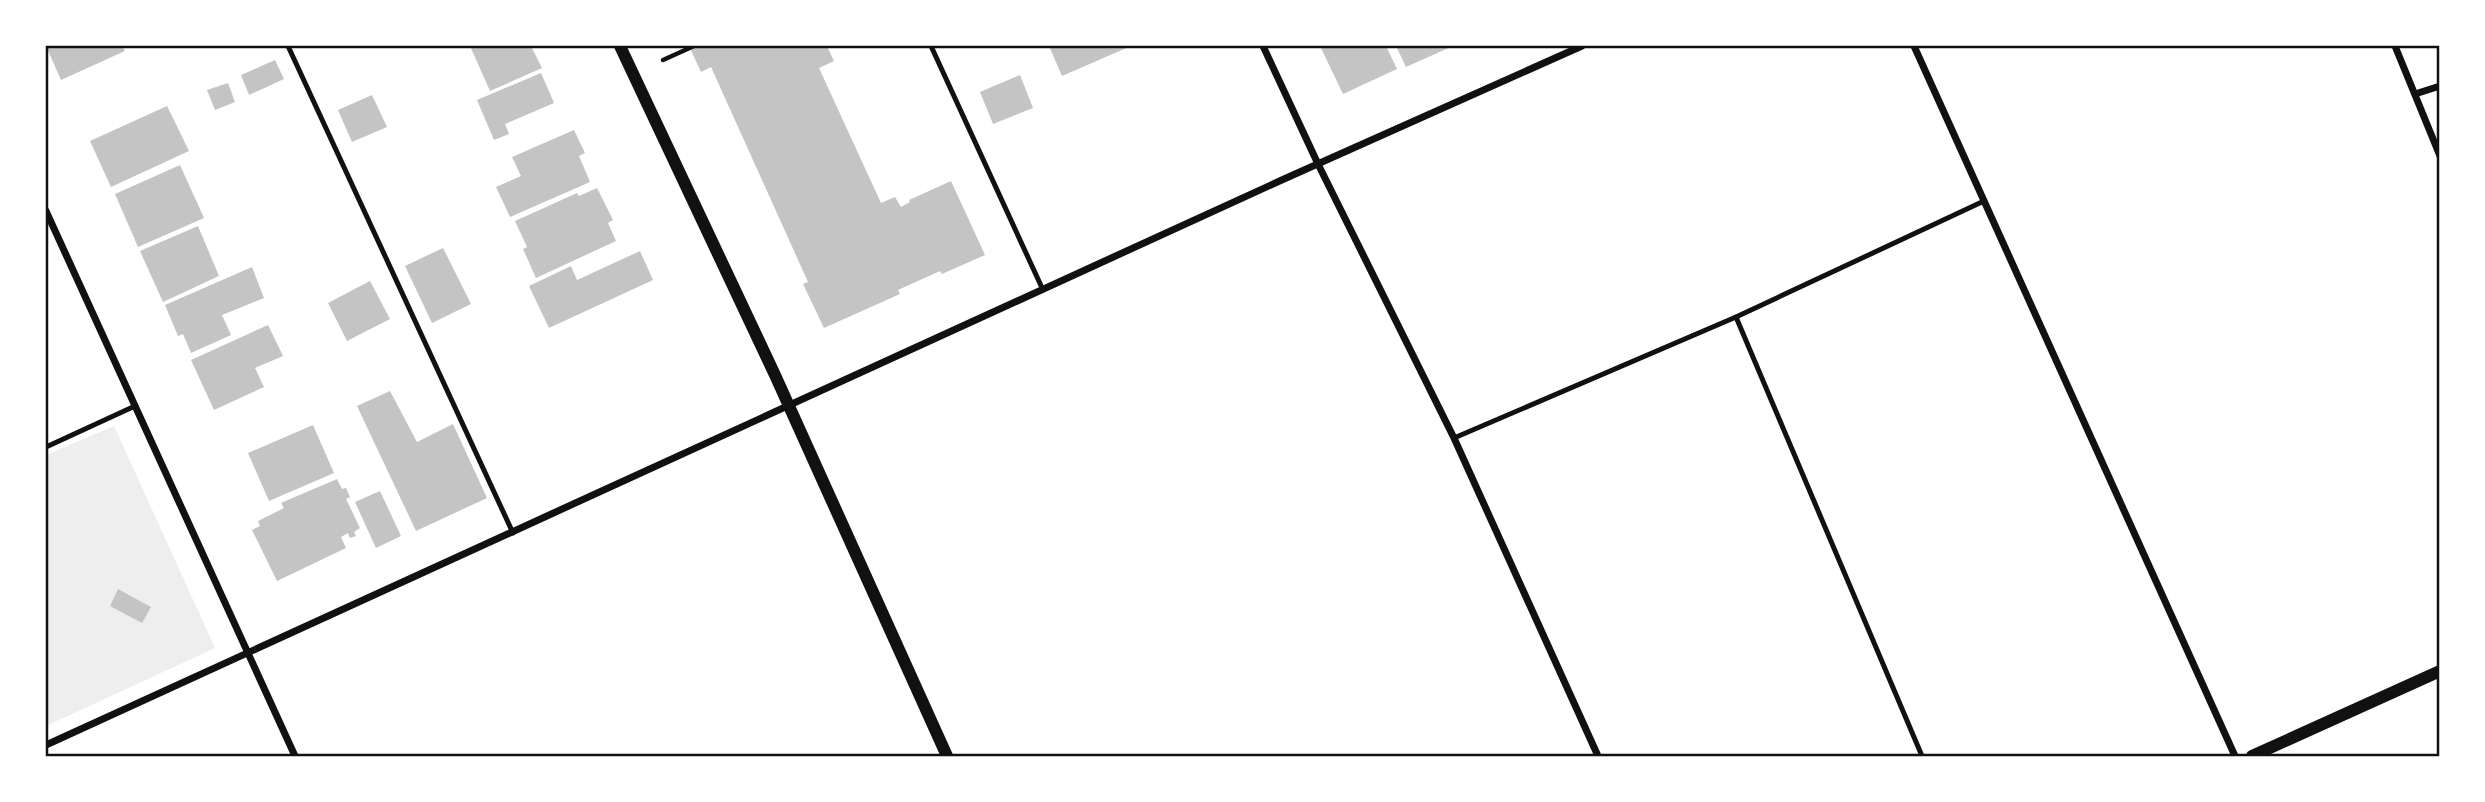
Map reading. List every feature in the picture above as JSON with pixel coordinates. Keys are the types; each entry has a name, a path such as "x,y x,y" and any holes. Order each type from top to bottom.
{"street":[{"path":"620,46 789,406 947,757"},
{"path":"1263,46 1318,164 1454,438 1598,757"},
{"path":"46,745 1582,46"},
{"path":"1914,46 2235,757"},
{"path":"2395,46 2440,156"},
{"path":"2415,94 2440,86"},
{"path":"46,211 295,757"},
{"path":"2252,757 2440,671"}],"lane":[{"path":"288,46 513,533"},
{"path":"931,46 1043,290"},
{"path":"1454,438 1736,317 1984,201"},
{"path":"1736,317 1922,757"},
{"path":"46,447 135,406"}],"path":[{"path":"663,60 694,46"}],"shaded area":[{"path":"114,426 215,648 46,726 46,455"}],"building":[{"path":"46,46 122,46 125,51 61,80"},
{"path":"470,46 531,46 542,68 490,91"},
{"path":"689,46 827,46 834,61 819,68 881,203 895,197 901,207 910,202 909,200 951,181 985,255 898,290 900,294 824,328 803,284 808,282 711,67 701,72"},
{"path":"1049,46 1131,46 1062,76"},
{"path":"1320,46 1386,46 1397,69 1343,94"},
{"path":"1396,46 1453,46 1406,67"},
{"path":"275,60 284,79 249,95 241,75"},
{"path":"541,73 554,103 505,124 509,134 494,140 477,100"},
{"path":"1020,75 1033,108 993,124 980,92"},
{"path":"228,83 235,102 215,110 207,90"},
{"path":"372,95 387,127 352,142 338,110"},
{"path":"167,106 189,151 111,187 90,141"},
{"path":"574,130 585,153 579,156 590,182 510,217 496,187 521,176 512,157"},
{"path":"180,165 204,218 138,247 115,194"},
{"path":"597,188 613,220 608,223 616,241 536,278 523,249 527,247 515,221 577,193 579,196"},
{"path":"198,226 219,276 163,302 140,251"},
{"path":"443,248 471,304 432,323 405,266"},
{"path":"640,251 653,280 549,328 529,286 571,266 577,280"},
{"path":"252,267 264,298 222,315 231,335 191,353 183,334 178,336 165,305"},
{"path":"370,281 390,319 347,341 328,303"},
{"path":"268,325 283,356 255,368 264,387 214,410 191,360"},
{"path":"390,391 417,442 453,424 487,498 416,531 357,406"},
{"path":"313,425 334,473 269,501 248,453"},
{"path":"337,479 350,497 346,499 360,528 354,532 356,536 350,538 348,533 341,537 346,548 277,581 252,530 260,526 258,521 284,508 281,503"},
{"path":"380,491 401,536 376,548 355,502"},
{"path":"118,589 151,607 142,623 110,606"}]}
